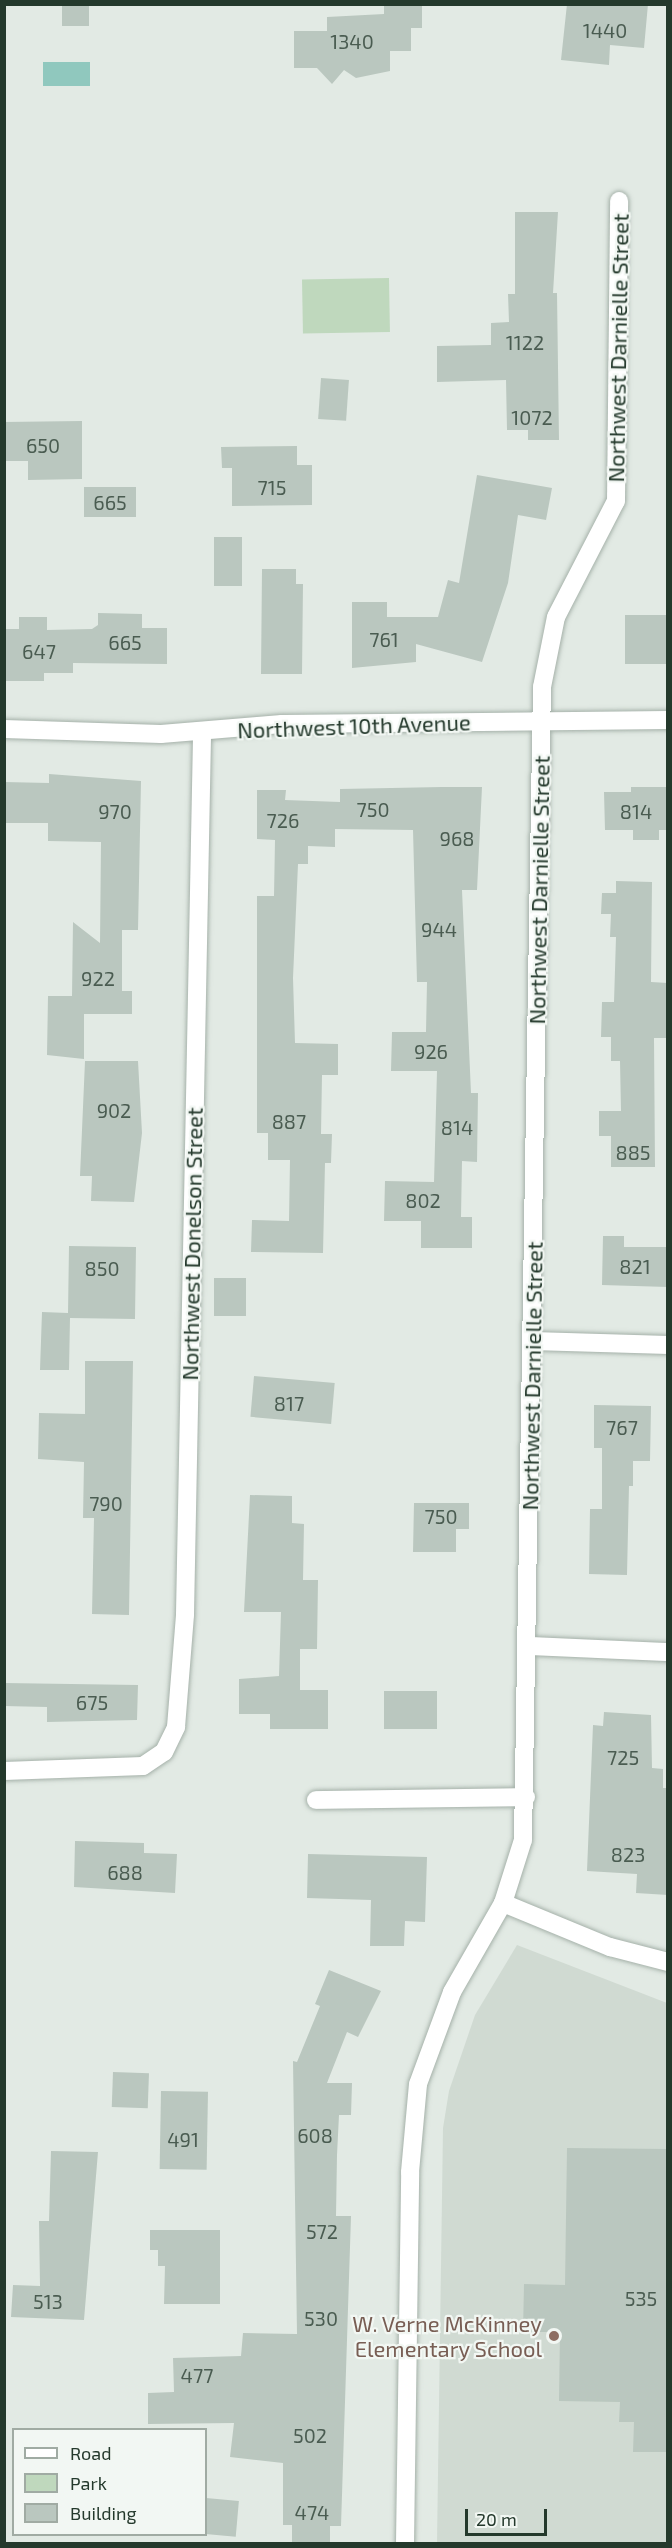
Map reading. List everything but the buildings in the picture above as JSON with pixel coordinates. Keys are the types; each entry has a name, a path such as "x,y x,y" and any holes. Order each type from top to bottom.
{"street":[{"name":"Northwest Darnielle Street","path":"405,2544 410,2172 418,2084 452,1992 503,1903 519,1867 526,1797 542,721 549,637 616,501 619,201"},
{"name":"Northwest 10th Avenue","path":"4,729 202,733 282,724 668,720"},
{"name":"Northwest Donelson Street","path":"4,1771 127,1770 164,1752 176,1727 185,1614 202,733"},
{"path":"533,1341 668,1345"},
{"path":"528,1646 668,1652"},
{"path":"315,1800 526,1797"},
{"path":"503,1903 610,1947 668,1962"}],"shaded area":[{"name":"W. Verne McKinney Elementary School","path":"517,1945 667,2003 667,2543 437,2544 443,2128 449,2091 475,2015"}],"green space":[{"path":"389,278 390,332 303,334 302,280"}],"water":[{"path":"43,62 90,62 90,86 43,86"}],"place":[{"name":"W. Verne McKinney Elementary School","path":"554,2336"}]}
